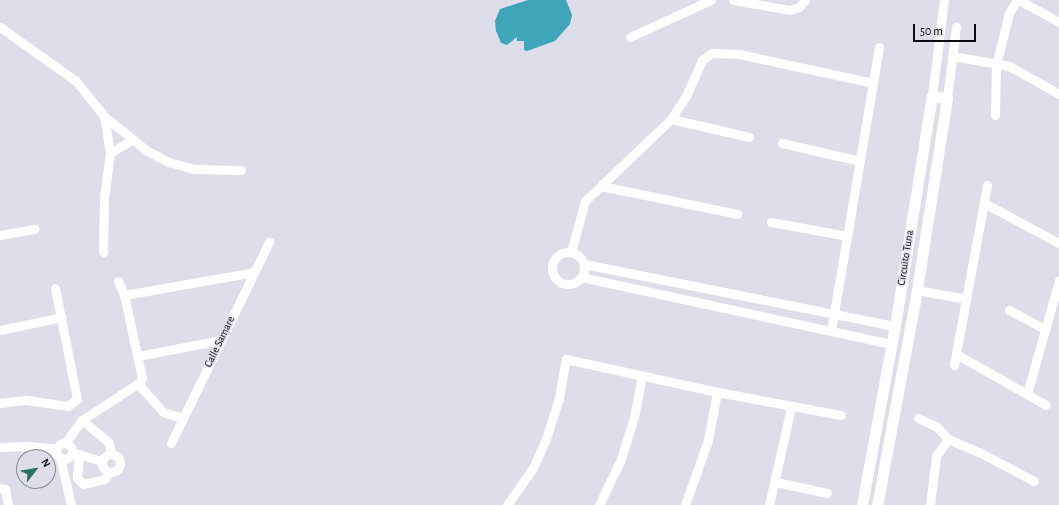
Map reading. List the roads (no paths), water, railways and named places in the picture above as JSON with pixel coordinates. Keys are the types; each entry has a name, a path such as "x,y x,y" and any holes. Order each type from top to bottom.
{"street":[{"path":"630,38 711,0"},
{"path":"734,0 790,10 799,7 805,0"},
{"path":"995,115 996,65 1009,13 1018,0 1059,22"},
{"name":"Circuito Tuna","path":"862,505 895,326 932,96 943,5"},
{"path":"0,27 76,81 104,116 132,140 169,162 194,169 241,170"},
{"name":"Circuito Tuna","path":"878,505 917,290 947,98 956,27"},
{"path":"831,331 879,47"},
{"path":"571,252 585,201 671,118 687,94 702,60 712,54 738,54 873,83"},
{"path":"953,56 1014,69 1059,94"},
{"path":"932,96 947,98"},
{"path":"103,252 104,198 110,153 104,116"},
{"path":"671,118 749,137"},
{"path":"110,153 132,140"},
{"path":"782,143 860,161"},
{"path":"954,365 987,185"},
{"path":"602,186 737,214"},
{"path":"984,203 1059,244"},
{"path":"771,222 847,236"},
{"path":"0,235 34,229"},
{"name":"Calle Samare","path":"171,443 269,242"},
{"path":"571,252 579,256 584,264 581,277 574,283 565,284 557,280 553,272 555,259 562,253 571,252"},
{"path":"584,264 895,326"},
{"path":"124,295 254,272"},
{"path":"581,277 892,344"},
{"path":"1027,394 1059,280"},
{"path":"71,505 58,453 60,444 65,443 82,420 138,384 142,378 124,295 118,281"},
{"path":"0,403 26,400 68,406 77,399 62,317 55,288"},
{"path":"917,290 966,299"},
{"path":"722,308 725,292"},
{"path":"1008,310 1045,329"},
{"path":"0,330 62,317"},
{"path":"862,337 865,320"},
{"path":"138,356 221,340"},
{"path":"956,354 1046,405"},
{"path":"507,505 532,468 546,439 559,398 566,359 717,392 840,415"},
{"path":"599,505 621,459 634,417 642,376"},
{"path":"138,384 163,412 183,418"},
{"path":"685,505 708,440 717,392"},
{"path":"769,505 776,482 791,407"},
{"path":"918,418 937,427 948,439 979,452 1034,481"},
{"path":"82,420 109,443 111,453"},
{"path":"930,505 936,456 948,439"},
{"path":"65,443 70,446 75,453 77,478 83,484 104,479 110,472 119,468 120,462 117,456 111,453 105,455 102,461 105,470 110,472"},
{"path":"0,447 29,446 68,457 75,453 102,461"},
{"path":"776,482 827,493"},
{"path":"0,488 5,489 8,505"}],"water":[{"path":"528,0 566,0 572,15 570,24 555,41 527,51 524,50 524,41 517,41 517,37 507,45 501,43 496,31 495,21 500,9"}]}
